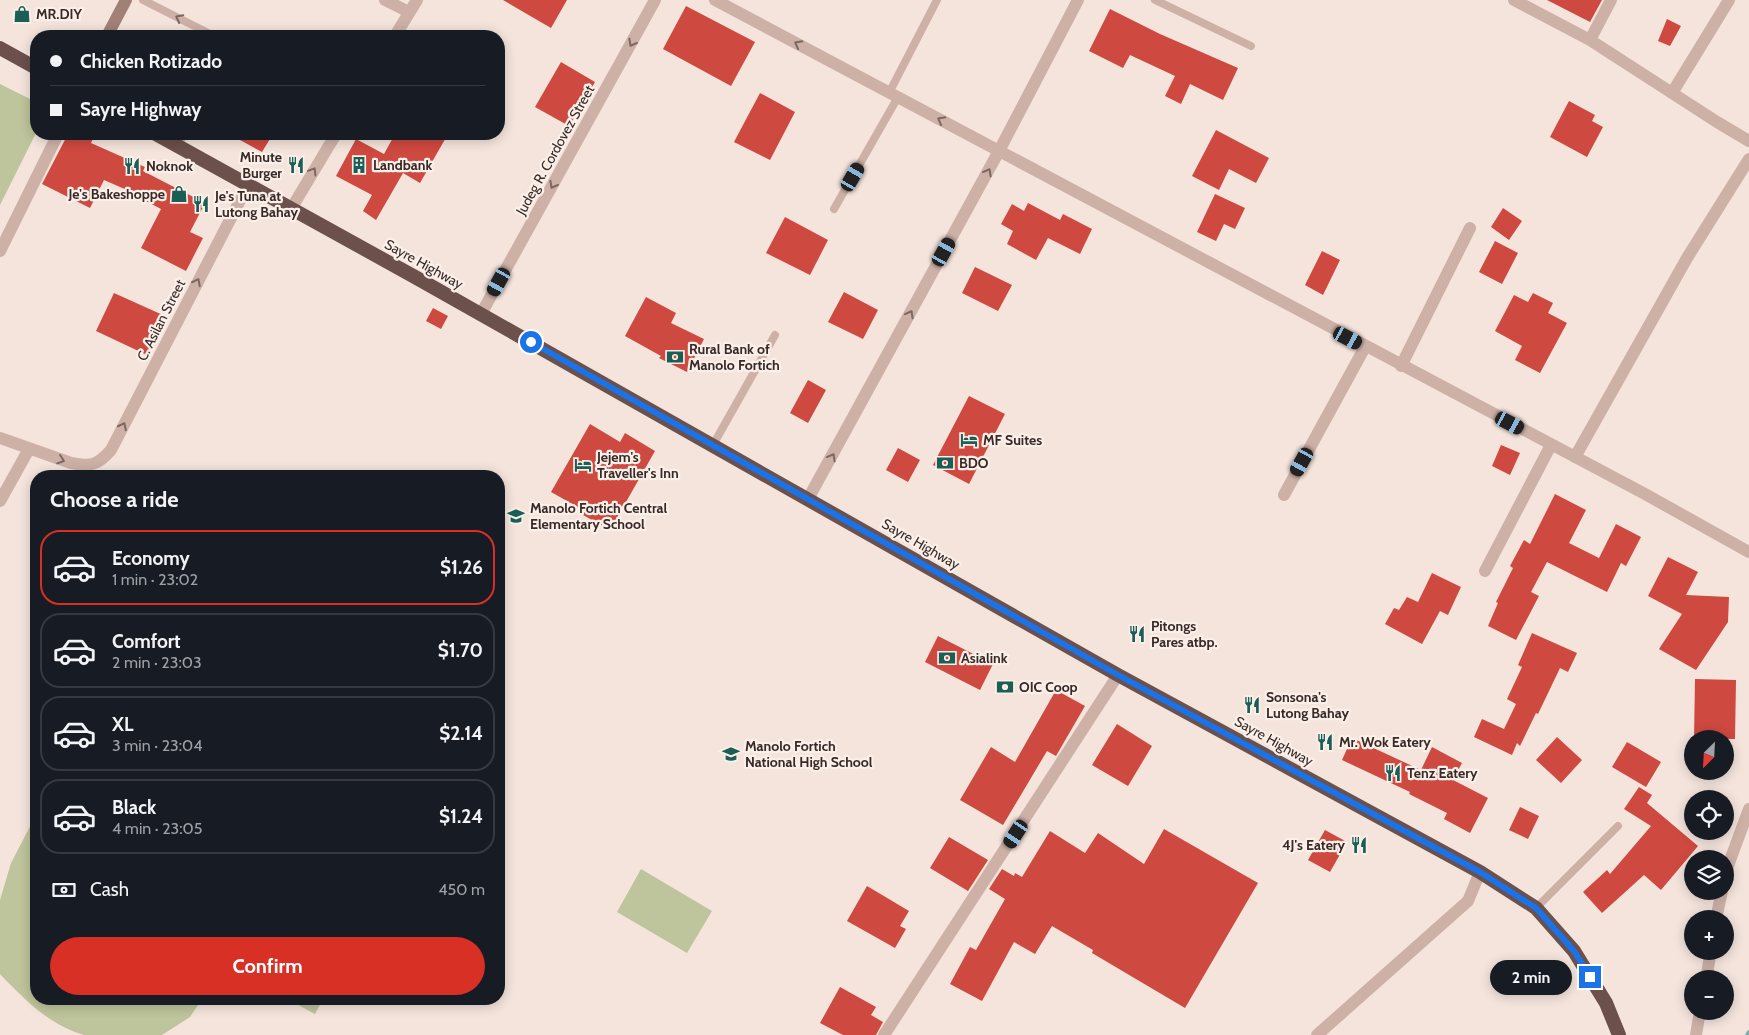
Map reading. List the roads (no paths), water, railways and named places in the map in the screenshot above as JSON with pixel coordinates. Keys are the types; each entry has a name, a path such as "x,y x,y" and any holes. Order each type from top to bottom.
{"highway":[{"path":"0,48 30,65"},
{"name":"Sayre Highway","path":"181,140 248,185 481,314 1118,675 1480,872 1536,908 1574,951 1606,1003 1619,1035"}],"main road":[{"path":"110,30 126,0"}],"street":[{"path":"386,0 409,12"},
{"path":"398,30 417,0"},
{"name":"Judeg R. Cordovez Street","path":"481,314 656,0"},
{"path":"715,0 1575,457 1749,552"},
{"path":"808,499 1000,151 1078,0"},
{"path":"1514,0 1590,40 1749,141"},
{"path":"1590,40 1611,0"},
{"path":"1672,93 1728,0"},
{"path":"0,250 55,140"},
{"path":"290,208 332,140"},
{"path":"1575,457 1687,258 1749,159"},
{"name":"C. Asilan Street","path":"29,448 71,463 83,465 94,464 103,459 111,450 248,185"},
{"path":"1401,366 1470,228"},
{"path":"1284,496 1365,347"},
{"path":"0,438 29,448 0,501"},
{"path":"1485,571 1551,445"},
{"path":"884,1035 1118,675"},
{"path":"1734,852 1749,809"},
{"path":"1317,1035 1468,901 1480,872"},
{"path":"1696,1035 1698,1020"}],"lane":[{"path":"143,0 202,30"},
{"path":"834,209 894,95 937,0"},
{"path":"1156,0 1251,46"},
{"path":"713,446 775,335"},
{"path":"1536,908 1618,826"}],"place":[{"name":"MR.DIY","path":"22,14"},
{"name":"Minute Burger","path":"296,165"},
{"name":"Landbank","path":"359,165"},
{"name":"Noknok","path":"132,166"},
{"name":"Je's Bakeshoppe","path":"179,194"},
{"name":"Je's Tuna at Lutong Bahay","path":"201,204"},
{"name":"Rural Bank of Manolo Fortich","path":"675,357"},
{"name":"MF Suites","path":"969,440"},
{"name":"BDO","path":"945,463"},
{"name":"Jejem's Traveller's Inn","path":"583,465"},
{"name":"Manolo Fortich Central Elementary School","path":"516,516"},
{"name":"Pitongs Pares atbp.","path":"1137,634"},
{"name":"Asialink","path":"947,658"},
{"name":"OIC Coop","path":"1005,687"},
{"name":"Sonsona's Lutong Bahay","path":"1252,705"},
{"name":"Mr. Wok Eatery","path":"1325,742"},
{"name":"Manolo Fortich National High School","path":"731,754"},
{"name":"Tenz Eatery","path":"1393,773"},
{"name":"4J's Eatery","path":"1359,845"}]}
